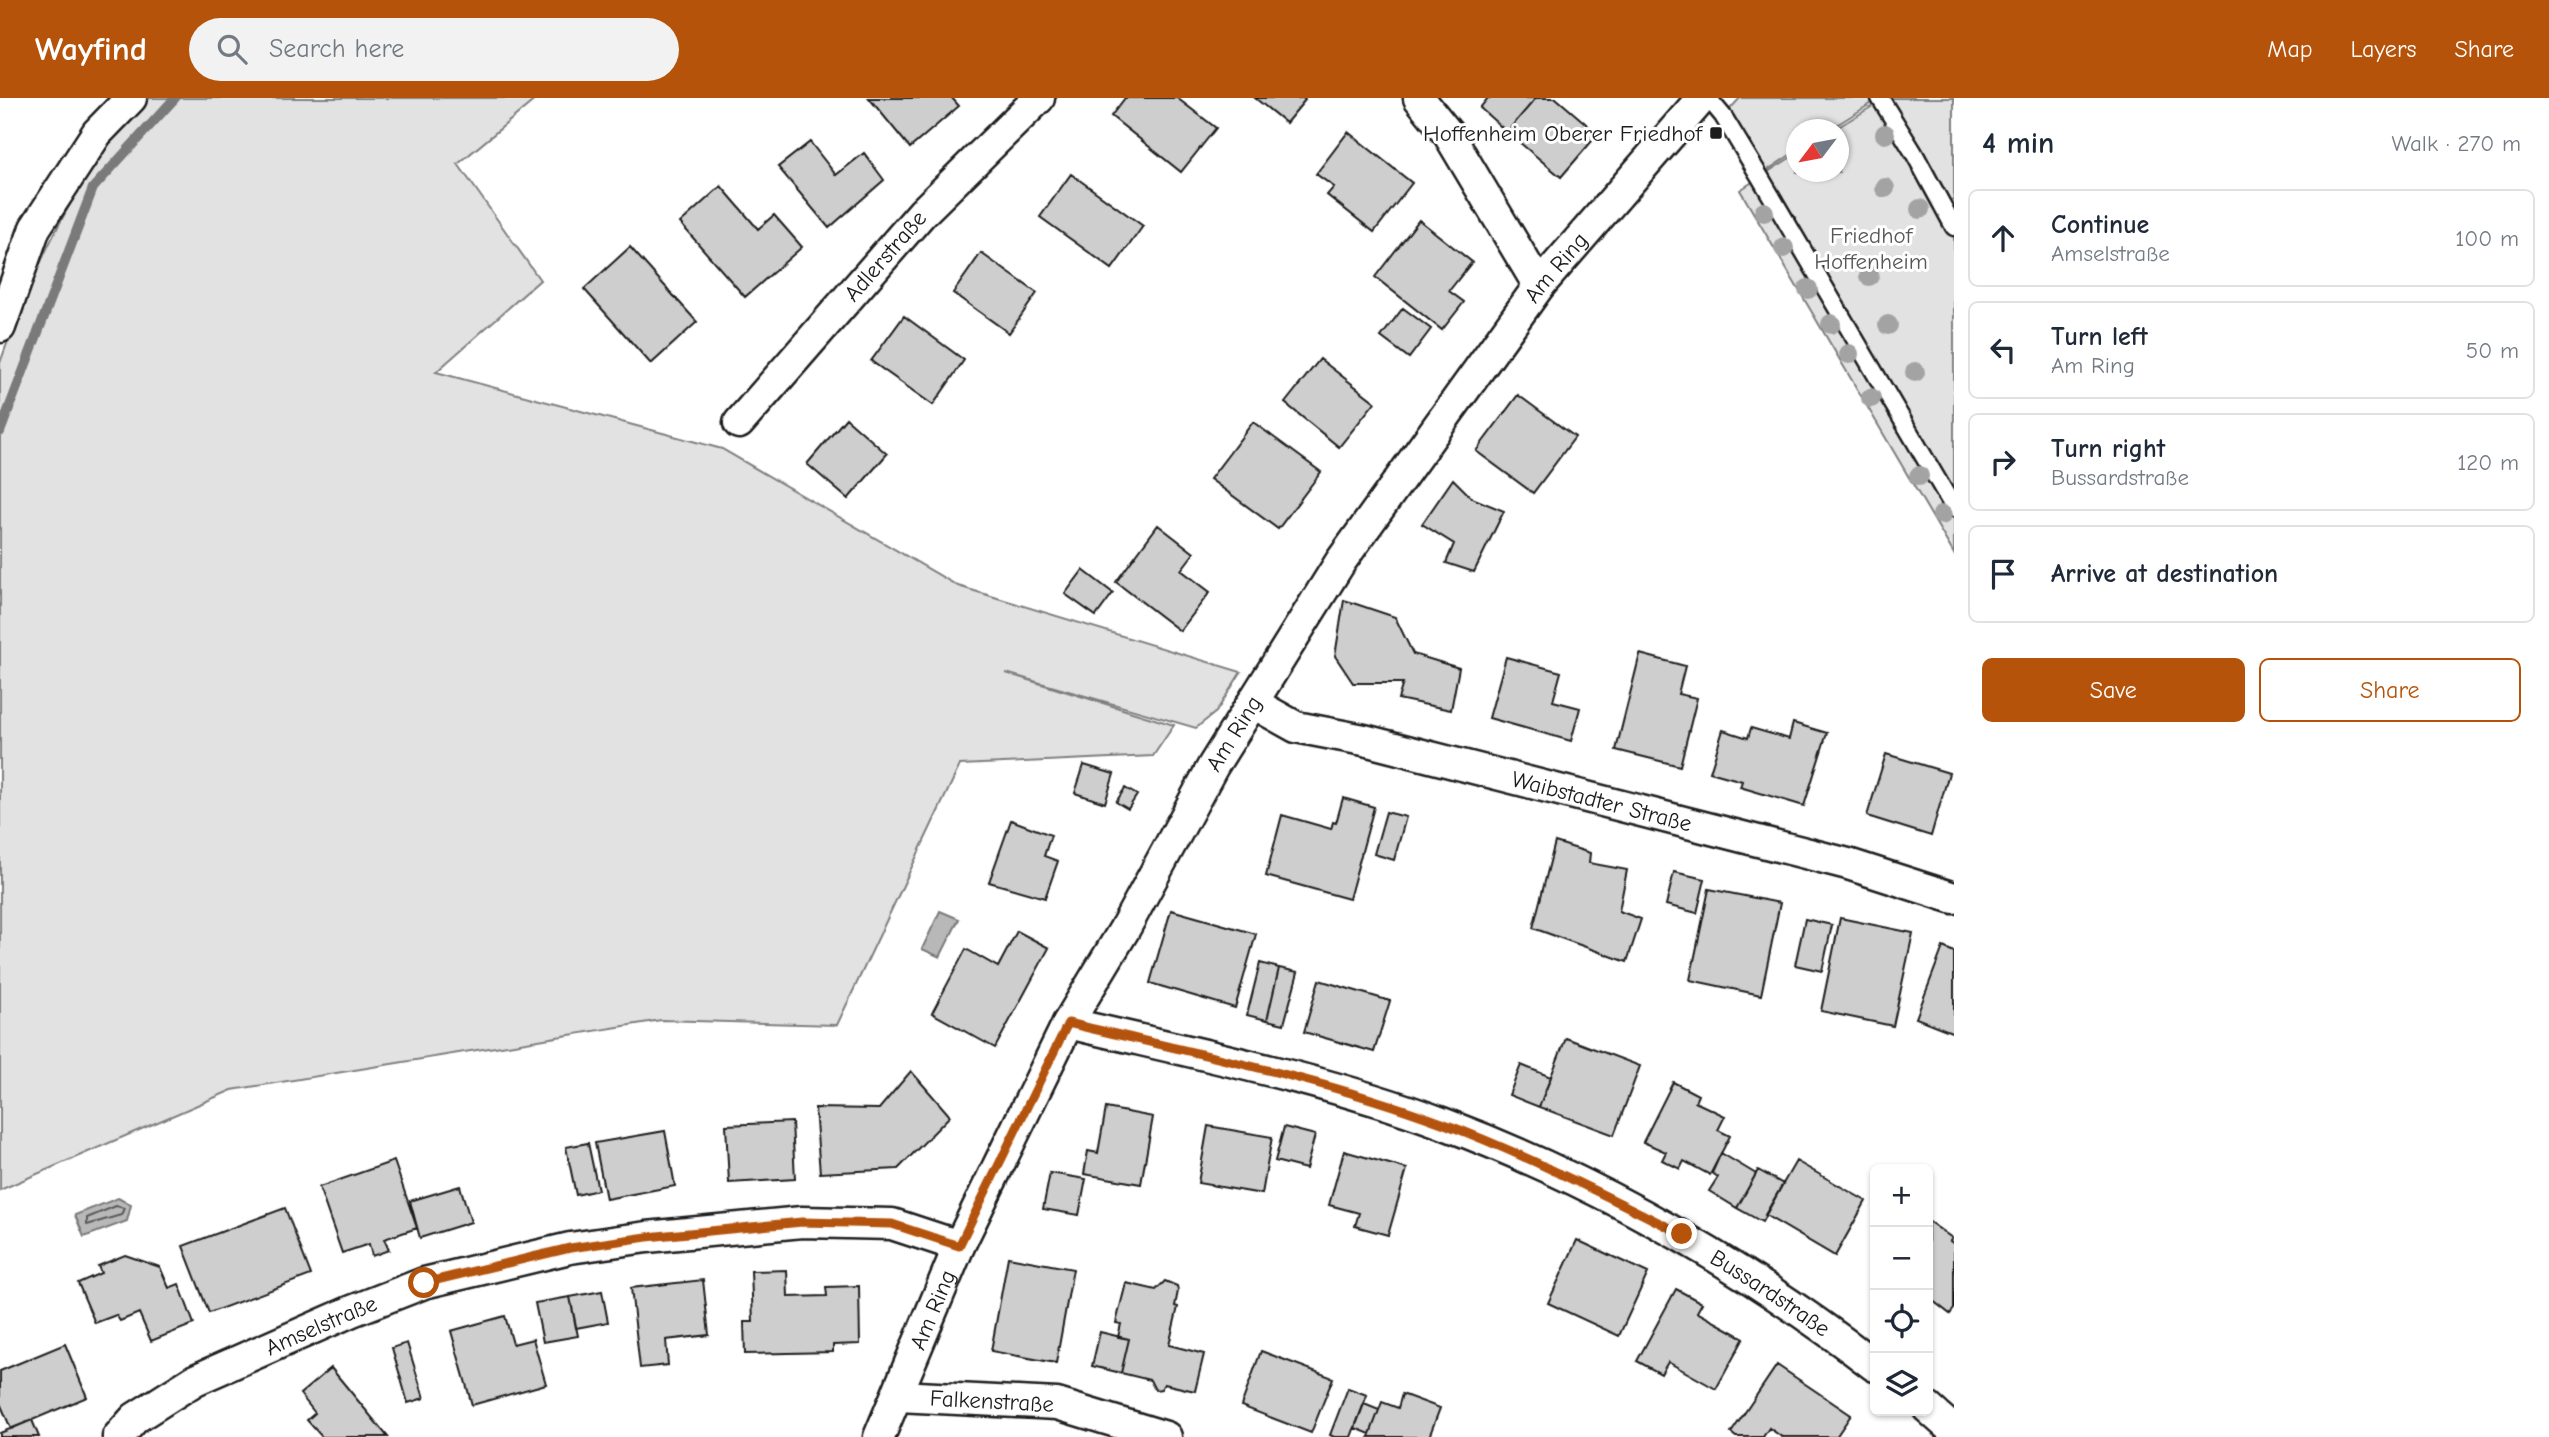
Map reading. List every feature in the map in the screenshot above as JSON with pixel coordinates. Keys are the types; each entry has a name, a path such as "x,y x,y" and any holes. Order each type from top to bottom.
{"street":[{"path":"0,327 34,228 97,133 131,98"},
{"name":"Adlerstraße","path":"739,423 922,213 1040,98"},
{"path":"1419,98 1449,135 1538,286"},
{"name":"Am Ring","path":"879,1437 959,1246 1068,1023 1124,930 1213,766 1340,561 1538,286 1702,98"},
{"name":"Waibstadter Straße","path":"1253,703 1296,727 1364,740 1835,860 1954,898"},
{"name":"Bussardstraße","path":"1068,1023 1297,1077 1442,1123 1564,1175 1682,1234 1870,1363"},
{"name":"Amselstraße","path":"118,1437 135,1418 195,1380 352,1311 424,1283 570,1248 647,1237 802,1222 892,1224 959,1246"},
{"name":"Falkenstraße","path":"898,1396 1057,1405 1166,1437"},
{"path":"1933,1412 1954,1431"}],"lane":[{"path":"1708,98 1760,177 1954,508"},
{"path":"1880,98 1914,153 1954,227"}],"green space":[{"path":"150,98 537,98 458,164 540,280 436,372 722,449 958,586 1241,672 1216,712 1196,728 1006,673 1174,725 1153,756 960,765 837,1025 661,1020 232,1090 0,1190 0,363 35,274 65,213 120,128"},
{"path":"1740,98 1869,98 1872,103 1846,119 1786,119 1786,158 1766,171 1729,110"},
{"name":"Friedhof Hoffenheim","path":"1886,98 1954,98 1954,554 1740,190 1786,160 1786,182 1849,182 1849,120"}],"water":[{"path":"940,911 959,919 940,957 922,949"},
{"path":"118,1198 131,1205 127,1221 84,1237 75,1215"}],"building":[{"path":"869,98 952,98 959,106 910,148"},
{"path":"1125,98 1177,98 1216,128 1181,172 1111,116"},
{"path":"1255,98 1303,98 1305,100 1286,123"},
{"path":"1488,98 1536,98 1507,132 1480,108"},
{"path":"1536,98 1556,98 1598,134 1561,177 1507,132"},
{"path":"1348,132 1412,183 1374,232 1327,195 1334,187 1316,174"},
{"path":"810,142 836,175 864,153 884,180 829,228 778,167"},
{"path":"1071,174 1143,226 1112,269 1040,217"},
{"path":"721,186 758,229 774,215 802,247 745,297 680,223"},
{"path":"1419,220 1472,262 1449,291 1464,302 1442,330 1375,277"},
{"path":"630,247 697,322 651,364 584,289"},
{"path":"981,253 1037,293 1009,333 953,293"},
{"path":"1403,308 1431,329 1409,358 1381,337"},
{"path":"904,316 964,360 933,405 871,361"},
{"path":"1320,359 1375,402 1339,447 1285,403"},
{"path":"1518,395 1575,437 1533,493 1476,451"},
{"path":"846,418 887,454 848,499 807,464"},
{"path":"1253,422 1321,472 1278,529 1210,479"},
{"path":"1453,479 1472,498 1504,511 1474,572 1446,563 1454,544 1422,524"},
{"path":"1158,525 1194,553 1181,570 1210,592 1180,631 1116,582"},
{"path":"1083,570 1113,593 1096,616 1065,594"},
{"path":"1344,600 1395,617 1413,654 1459,668 1451,710 1398,699 1403,683 1353,683 1335,656"},
{"path":"1640,654 1685,666 1678,694 1697,698 1680,766 1616,750"},
{"path":"1506,657 1561,672 1553,701 1580,708 1571,741 1489,718"},
{"path":"1793,723 1827,733 1804,806 1740,787 1742,781 1710,772 1723,730 1748,738 1751,728 1789,739"},
{"path":"1886,754 1949,773 1931,836 1867,816"},
{"path":"1084,765 1114,774 1105,803 1075,793"},
{"path":"1125,788 1137,795 1128,809 1116,802"},
{"path":"1343,798 1374,807 1349,899 1266,876 1282,815 1331,829 1333,822 1336,823"},
{"path":"1386,812 1406,817 1394,860 1374,854"},
{"path":"1011,820 1051,835 1044,856 1058,861 1045,898 989,882"},
{"path":"1555,842 1590,853 1589,863 1627,870 1619,911 1641,919 1627,962 1533,928"},
{"path":"1674,872 1705,879 1697,913 1666,905"},
{"path":"1709,889 1780,903 1761,995 1690,980"},
{"path":"1171,910 1256,934 1235,1008 1150,983"},
{"path":"1840,918 1913,933 1893,1026 1821,1011"},
{"path":"1805,919 1832,925 1822,971 1795,965"},
{"path":"1017,931 1049,948 995,1048 932,1013 966,949 998,967"},
{"path":"1943,947 1954,952 1954,1033 1916,1018"},
{"path":"1260,963 1279,968 1267,1020 1247,1015"},
{"path":"1279,968 1298,972 1284,1024 1267,1020"},
{"path":"1319,980 1390,1001 1374,1052 1304,1032"},
{"path":"1566,1038 1640,1066 1614,1135 1539,1107"},
{"path":"1521,1065 1551,1077 1539,1107 1509,1095"},
{"path":"911,1071 950,1116 898,1169 820,1173 815,1108 879,1109"},
{"path":"1673,1082 1698,1095 1695,1102 1725,1116 1718,1130 1730,1136 1710,1175 1684,1161 1680,1169 1662,1160 1666,1152 1643,1142"},
{"path":"1106,1108 1153,1117 1141,1184 1084,1174 1088,1151 1098,1153"},
{"path":"792,1122 795,1179 729,1183 726,1125"},
{"path":"1208,1126 1272,1137 1262,1194 1198,1183"},
{"path":"1284,1127 1315,1135 1306,1169 1275,1161"},
{"path":"665,1131 675,1186 606,1199 595,1143"},
{"path":"588,1143 598,1190 576,1195 566,1147"},
{"path":"1344,1151 1407,1169 1388,1235 1355,1226 1359,1213 1329,1205"},
{"path":"1721,1153 1756,1174 1737,1208 1709,1191 1718,1177 1712,1173"},
{"path":"394,1161 417,1228 384,1239 389,1250 372,1256 369,1244 342,1253 319,1187"},
{"path":"1796,1161 1866,1201 1835,1256 1765,1215"},
{"path":"1758,1170 1783,1184 1762,1222 1737,1208"},
{"path":"1050,1173 1086,1179 1079,1215 1043,1209"},
{"path":"460,1186 471,1222 420,1238 410,1201"},
{"path":"285,1208 311,1275 209,1313 183,1246"},
{"path":"1933,1225 1952,1238 1950,1241 1954,1244 1954,1309 1950,1314 1933,1301"},
{"path":"1577,1240 1648,1273 1619,1336 1548,1303"},
{"path":"125,1255 160,1267 169,1288 179,1284 194,1324 151,1341 139,1313 120,1321 116,1315 95,1323 78,1283 101,1273 98,1266"},
{"path":"1008,1257 1073,1269 1056,1363 991,1351"},
{"path":"787,1270 788,1297 827,1296 826,1287 859,1286 860,1344 833,1345 833,1352 745,1354 744,1322 753,1322 751,1271"},
{"path":"703,1280 709,1335 666,1340 668,1365 640,1368 631,1288"},
{"path":"1165,1281 1177,1286 1178,1291 1175,1306 1178,1307 1169,1345 1204,1354 1195,1391 1164,1384 1161,1389 1155,1390 1150,1380 1121,1373 1129,1339 1118,1337 1121,1324 1116,1323 1126,1283 1156,1290"},
{"path":"1676,1289 1702,1303 1697,1312 1744,1338 1716,1389 1668,1362 1661,1374 1637,1361"},
{"path":"602,1291 608,1322 576,1328 570,1297"},
{"path":"570,1297 578,1336 543,1342 535,1303"},
{"path":"505,1316 513,1344 533,1339 546,1384 472,1405 451,1331"},
{"path":"1100,1332 1129,1339 1121,1373 1092,1366"},
{"path":"407,1343 424,1398 408,1403 392,1348"},
{"path":"65,1344 87,1397 11,1429 0,1403 0,1371"},
{"path":"1261,1351 1333,1378 1311,1433 1241,1406"},
{"path":"1777,1365 1851,1415 1836,1437 1782,1437 1769,1428 1763,1437 1736,1437 1731,1433"},
{"path":"331,1368 388,1437 322,1437 307,1420 315,1413 300,1394"},
{"path":"1348,1388 1367,1395 1351,1437 1334,1437 1330,1435"},
{"path":"1402,1394 1440,1408 1429,1437 1369,1437 1382,1402 1398,1408"},
{"path":"1364,1404 1379,1410 1370,1434 1355,1428"},
{"path":"32,1420 39,1437 0,1437 0,1433"}],"waterway":[{"path":"0,432 93,188 175,98"}],"place":[{"name":"Hoffenheim Oberer Friedhof","path":"1716,133"}],"route":[{"path":"424,1283 570,1248 647,1237 802,1222 892,1224 959,1246 1068,1023 1297,1077 1442,1123 1564,1175 1682,1234"}]}
